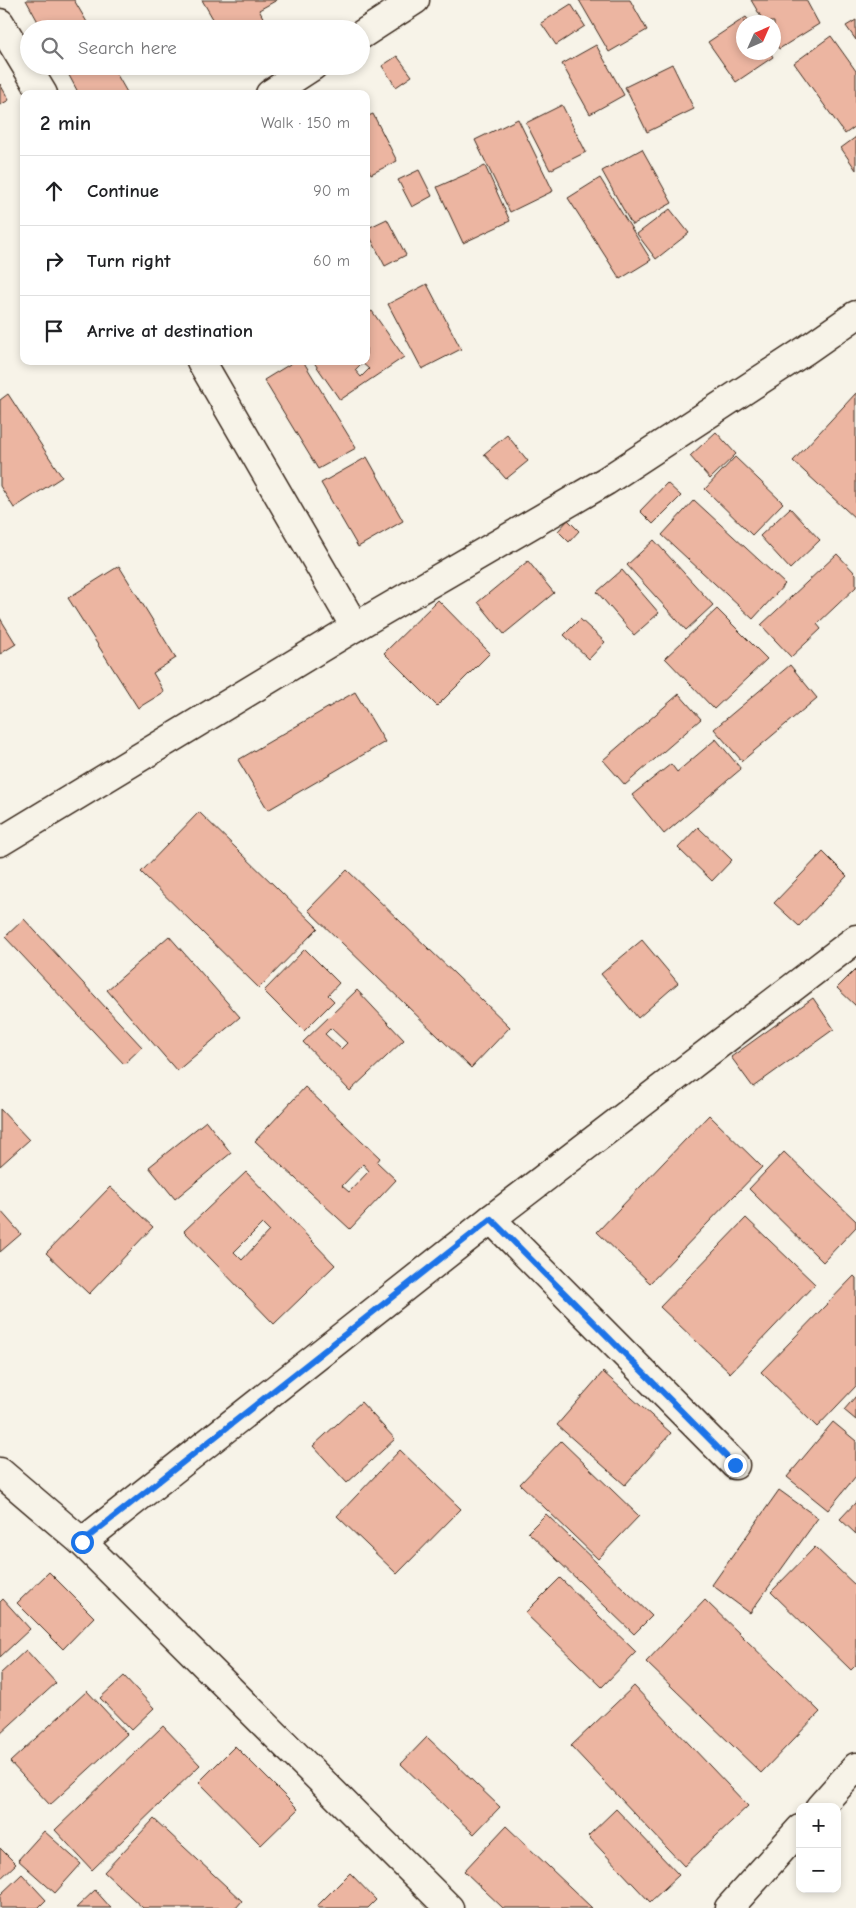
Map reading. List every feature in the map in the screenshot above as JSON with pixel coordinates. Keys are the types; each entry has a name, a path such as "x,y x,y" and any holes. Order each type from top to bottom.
{"street":[{"path":"370,29 415,0"},
{"path":"0,23 20,56"},
{"path":"31,75 41,90"},
{"path":"276,90 299,75"},
{"path":"0,842 355,627 606,481 798,356 856,315"},
{"path":"203,365 355,627"},
{"path":"82,1542 491,1219 856,939"},
{"path":"491,1219 735,1465"},
{"path":"0,1472 82,1542 444,1907"},
{"path":"824,1803 856,1767"},
{"path":"729,1908 796,1833"}],"building":[{"path":"26,0 74,0 86,20 37,20"},
{"path":"202,0 277,0 259,10 264,20 214,20"},
{"path":"579,0 630,0 647,30 609,52"},
{"path":"751,0 806,0 819,24 781,48 781,15 760,15"},
{"path":"571,4 585,26 556,45 541,23"},
{"path":"856,20 856,40 846,26"},
{"path":"736,24 736,60 769,60 736,82 708,42"},
{"path":"831,36 856,71 856,126 845,134 794,63"},
{"path":"596,45 624,95 590,114 562,64"},
{"path":"397,56 412,76 396,87 382,66"},
{"path":"672,64 694,109 647,132 625,87"},
{"path":"69,75 117,75 126,90 77,90"},
{"path":"0,84 9,100 0,105"},
{"path":"562,105 586,152 550,170 526,123"},
{"path":"373,114 397,161 371,174 370,172 370,115"},
{"path":"518,119 553,191 510,212 475,140"},
{"path":"856,137 856,170 841,148"},
{"path":"642,149 672,203 632,225 602,171"},
{"path":"485,166 510,221 463,243 437,187"},
{"path":"419,170 432,196 412,207 398,180"},
{"path":"600,178 651,260 620,279 568,198"},
{"path":"670,209 689,233 656,259 637,234"},
{"path":"387,219 406,255 385,266 370,237 370,227"},
{"path":"427,284 461,349 422,369 388,304"},
{"path":"372,311 404,357 340,400 316,365 360,365 355,370 361,377 369,369 364,365 370,365 370,312"},
{"path":"288,365 305,365 356,448 318,469 264,380"},
{"path":"856,393 856,519 793,461"},
{"path":"8,394 62,477 14,508 0,486 0,400"},
{"path":"716,432 736,454 710,479 690,456"},
{"path":"507,435 528,461 506,479 484,454"},
{"path":"367,457 403,521 358,547 321,483"},
{"path":"735,457 783,503 752,535 705,489"},
{"path":"667,483 681,496 653,524 640,511"},
{"path":"694,500 785,584 753,619 662,535"},
{"path":"790,508 820,540 790,569 760,536"},
{"path":"568,520 579,531 569,542 558,531"},
{"path":"654,540 713,605 686,630 627,565"},
{"path":"837,554 856,574 856,587 817,624 821,629 791,657 761,625"},
{"path":"528,561 554,593 504,634 478,602"},
{"path":"119,566 176,658 153,673 164,692 138,708 68,598"},
{"path":"622,570 659,613 634,635 597,592"},
{"path":"438,600 490,653 437,706 384,653"},
{"path":"717,609 767,659 714,709 665,658"},
{"path":"0,618 16,644 0,654"},
{"path":"580,619 605,642 589,659 564,635"},
{"path":"790,665 817,698 742,761 714,729"},
{"path":"355,692 385,742 268,810 238,760"},
{"path":"679,694 701,719 625,785 603,760"},
{"path":"716,739 741,769 664,834 632,795 671,764 677,772"},
{"path":"199,812 318,928 259,988 141,872"},
{"path":"698,827 732,860 712,881 678,848"},
{"path":"823,852 847,876 799,926 774,903"},
{"path":"347,870 510,1027 471,1068 308,910"},
{"path":"24,919 142,1047 124,1064 5,937"},
{"path":"169,936 240,1017 177,1071 107,990"},
{"path":"642,940 678,983 638,1018 601,974"},
{"path":"305,949 339,983 328,995 334,1001 304,1031 264,991"},
{"path":"856,969 856,1006 837,988"},
{"path":"357,990 404,1040 350,1091 303,1042","holes":["331,1028 347,1043 341,1049 325,1034"]},
{"path":"813,998 834,1029 753,1087 731,1057"},
{"path":"305,1087 380,1158 377,1162 396,1180 350,1229 255,1141","holes":["363,1164 369,1171 349,1192 342,1186"]},
{"path":"0,1109 29,1140 0,1166"},
{"path":"709,1115 762,1167 650,1283 597,1232"},
{"path":"206,1121 231,1153 175,1199 149,1167"},
{"path":"784,1152 856,1221 856,1227 823,1262 749,1189"},
{"path":"246,1172 335,1265 274,1324 184,1231","holes":["262,1224 269,1231 242,1260 234,1252"]},
{"path":"110,1187 153,1227 89,1294 46,1253"},
{"path":"0,1210 21,1234 0,1252"},
{"path":"746,1218 815,1284 730,1373 660,1307"},
{"path":"854,1276 856,1278 856,1386 817,1427 761,1372"},
{"path":"603,1372 671,1433 625,1485 557,1425"},
{"path":"856,1396 856,1420 844,1410"},
{"path":"361,1402 395,1439 347,1483 313,1446"},
{"path":"833,1422 856,1441 856,1476 828,1510 787,1477"},
{"path":"561,1441 639,1516 598,1559 520,1484"},
{"path":"400,1450 461,1509 397,1574 337,1516"},
{"path":"779,1490 818,1518 750,1613 712,1585"},
{"path":"856,1502 856,1534 840,1519"},
{"path":"546,1514 652,1616 634,1634 528,1532"},
{"path":"815,1547 856,1586 856,1665 851,1670 771,1592"},
{"path":"49,1572 94,1617 63,1649 17,1603"},
{"path":"560,1578 636,1652 602,1687 525,1613"},
{"path":"3,1599 30,1629 0,1657 0,1602"},
{"path":"705,1600 820,1712 761,1773 646,1662"},
{"path":"26,1650 56,1683 0,1734 0,1674"},
{"path":"124,1676 154,1708 131,1730 100,1698"},
{"path":"634,1686 748,1806 684,1866 571,1746"},
{"path":"87,1691 127,1734 50,1805 10,1762"},
{"path":"163,1726 200,1765 92,1870 55,1830"},
{"path":"427,1737 500,1807 474,1834 401,1764"},
{"path":"235,1746 298,1809 261,1845 199,1782"},
{"path":"616,1809 679,1875 650,1902 588,1836"},
{"path":"154,1819 242,1901 236,1908 143,1908 104,1872"},
{"path":"506,1826 592,1908 503,1908 464,1871"},
{"path":"44,1831 81,1864 55,1893 18,1860"},
{"path":"0,1848 16,1864 0,1879"},
{"path":"350,1873 376,1900 368,1908 318,1908 317,1906"},
{"path":"22,1874 46,1900 38,1908 0,1908 0,1895"},
{"path":"95,1890 111,1908 76,1908"}],"route":[{"path":"82,1542 491,1219 735,1465"}]}
